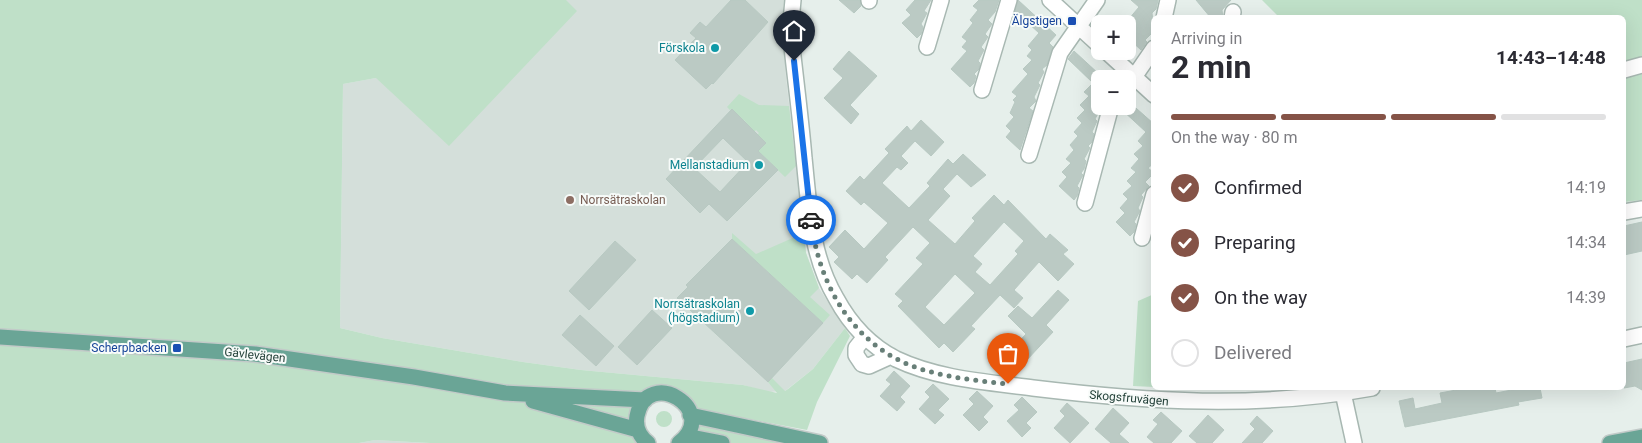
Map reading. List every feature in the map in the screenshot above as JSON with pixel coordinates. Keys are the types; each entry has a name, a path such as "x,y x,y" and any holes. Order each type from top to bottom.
{"main road":[{"name":"Gävlevägen","path":"0,337 255,354 414,377 507,394 638,430"},
{"name":"Gävlevägen","path":"507,394 645,400 655,394 673,395 687,406 690,415"},
{"path":"645,400 637,414 638,430 648,443"},
{"path":"722,443 682,440 691,422 690,415 820,443"},
{"path":"1610,443 1642,437"}],"street":[{"name":"Skogsfruvägen","path":"793,0 791,21 792,47 814,239 828,283 851,323 864,338 891,356 936,373 1115,397 1191,402 1253,402 1343,390"},
{"path":"927,47 941,0"},
{"path":"982,90 1009,0"},
{"path":"1050,0 1091,38"},
{"path":"1030,155 1060,53 1097,0"},
{"path":"1165,15 1168,0"},
{"path":"1136,74 1151,52"},
{"path":"1114,60 1122,70"},
{"path":"1626,69 1642,65"},
{"path":"1136,84 1151,93"},
{"path":"1085,203 1109,115"},
{"path":"1142,238 1151,205"},
{"path":"1626,212 1642,209"},
{"path":"1626,339 1642,335"},
{"path":"864,338 856,348 856,355 862,364 869,366 891,356"},
{"path":"1343,390 1354,443"}],"shaded area":[{"name":"Norrsätraskolan","path":"450,0 784,0 782,21 786,77 806,253 819,288 845,328 813,369 785,391 768,392 743,385 581,370 523,362 382,338 340,328 343,84 376,78"},
{"path":"375,440 430,443 359,443"}],"green space":[{"path":"0,0 566,0 577,11 449,146 376,78 343,84 340,328 382,338 523,362 581,370 743,385 777,393 768,382 772,378 785,391 788,389 813,369 845,328 850,336 817,402 807,430 723,414 820,443 679,443 691,422 665,393 637,414 648,443 430,443 375,440 359,443 0,443"},
{"path":"1262,0 1642,0 1642,200 1626,202 1626,15 1277,15"},
{"path":"739,94 759,105 789,106 796,166 785,177 758,151 766,143 757,135 759,133 756,130 754,132 744,120 742,121 732,109 730,110 727,107"},
{"path":"732,233 756,254 804,233 806,253 819,288 810,297 830,315 823,323 732,239"},
{"path":"1151,295 1151,387 1133,386 1138,301"},
{"path":"664,411 670,413 672,419 670,425 664,427 658,425 656,419 658,413"}],"building":[{"name":"Förskola","path":"731,0 745,0 768,22 713,84 706,89 675,60 696,38 690,33 700,22 706,27"},
{"path":"839,0 860,0 861,6 854,13"},
{"path":"915,0 931,0 924,11 927,13 921,24 923,27 921,34 917,38 902,23 911,15 906,10"},
{"path":"979,0 999,0 995,12 988,20 992,24 985,34 988,37 981,47 984,50 978,61 980,63 979,69 974,74 976,76 974,83 970,87 951,69 967,51 962,47 967,41 962,37 973,23 970,20 978,10 973,6"},
{"path":"1018,0 1056,35 1049,43 1053,47 1047,65 1042,69 1044,72 1034,97 1036,101 1029,108 1033,111 1020,150 1006,137 1011,131 1006,126 1014,117 1010,113 1015,102 1013,100 1017,96 1012,92 1028,74 1023,69 1032,60 1027,56 1032,50 1028,46 1039,33 1015,11"},
{"path":"1131,0 1158,0 1156,9 1151,15 1151,34 1145,40 1147,42 1141,50 1136,45 1136,15 1132,15 1139,7"},
{"path":"1196,0 1231,0 1222,10 1223,15 1208,15"},
{"path":"849,51 877,76 850,105 859,114 851,124 824,98 843,78 833,69"},
{"path":"1074,51 1095,70 1091,70 1091,81 1068,59"},
{"path":"1091,85 1091,115 1097,115 1095,119 1097,121 1092,132 1094,134 1092,142 1088,146 1090,148 1084,159 1086,161 1081,173 1083,175 1077,186 1079,188 1074,200 1059,186 1067,177 1062,172 1071,163 1066,159 1074,150 1070,145 1078,136 1074,132 1082,123 1077,118 1085,110 1080,105 1089,96 1084,92"},
{"path":"1136,108 1151,121 1151,166 1148,168 1151,170 1151,176 1145,182 1149,186 1141,195 1143,197 1138,208 1140,211 1134,222 1136,224 1134,232 1130,236 1116,222 1125,213 1120,208 1128,199 1123,194 1132,186 1127,181 1136,172 1131,168 1139,159 1134,154 1143,146 1138,141 1146,132 1128,115 1136,115"},
{"name":"Mellanstadium","path":"732,109 766,143 758,151 778,170 727,221 709,204 700,213 666,179","holes":["723,138 748,162 720,192 694,168"]},
{"path":"921,120 944,142 931,156 915,141 901,156 908,163 901,170 897,167 882,183 909,208 930,186 927,183 948,159 953,164 963,154 986,175 971,187 957,174 943,189 950,196 928,220 955,244 975,221 972,218 994,195 1004,205 1008,200 1046,239 1050,234 1068,250 1063,254 1074,264 1058,281 1039,262 1014,290 1023,298 1014,308 1000,295 971,326 975,329 953,352 944,343 939,348 898,306 903,301 895,294 923,264 916,258 930,243 913,227 885,257 888,260 867,283 857,274 852,279 834,262 839,257 829,247 845,230 864,249 888,223 864,202 861,205 846,191 860,176 864,180 889,153 885,149 907,126 911,131","holes":["1004,222 1024,241 1015,251 1018,254 990,285 975,272 982,264 973,256","955,274 975,293 944,325 925,307"]},
{"path":"1642,222 1642,251 1626,255 1626,226"},
{"name":"Norrsätraskolan (högstadium)","path":"732,239 823,323 768,382 677,298 688,287 686,285"},
{"path":"615,241 636,260 589,310 569,291"},
{"path":"1058,290 1069,300 1046,325 1053,332 1025,362 1012,349 1026,334 1008,316 1018,306 1032,318"},
{"path":"652,310 672,328 637,365 618,347"},
{"path":"580,315 614,346 596,366 562,335"},
{"path":"1642,359 1642,390 1635,386 1626,388 1626,363"},
{"path":"894,371 910,386 900,397 905,402 897,411 880,396 891,384 886,380"},
{"path":"933,384 949,399 938,410 944,415 935,424 919,409 930,397 925,392"},
{"path":"1456,390 1495,390 1496,393 1512,390 1540,390 1542,398 1518,402 1519,405 1405,427 1399,401 1413,398 1415,409 1442,403 1440,393"},
{"path":"977,391 993,406 983,417 988,422 979,431 963,415 974,404 969,399"},
{"path":"1022,397 1037,412 1026,423 1031,428 1022,437 1007,421 1019,410 1014,405"},
{"path":"1067,403 1089,423 1070,443 1054,428 1065,416 1060,411"},
{"path":"1113,408 1129,423 1119,434 1129,443 1111,443 1095,429"},
{"path":"1161,412 1182,431 1171,443 1154,443 1147,437 1158,424 1153,420"},
{"path":"1208,415 1224,430 1212,443 1197,443 1189,436"},
{"path":"1257,416 1273,431 1262,443 1242,443 1255,429 1250,424"}],"way so far":[{"path":"811,220 818,257 824,275 851,323 864,338 898,360 922,370 960,378 1008,384"}],"place":[{"name":"Älgstigen","path":"1072,21"},
{"name":"Förskola","path":"715,48"},
{"name":"Mellanstadium","path":"759,165"},
{"name":"Norrsätraskolan","path":"570,200"},
{"name":"Norrsätraskolan (högstadium)","path":"750,311"},
{"name":"Scherpbacken","path":"177,348"}],"route":[{"path":"794,61 811,220"}]}
